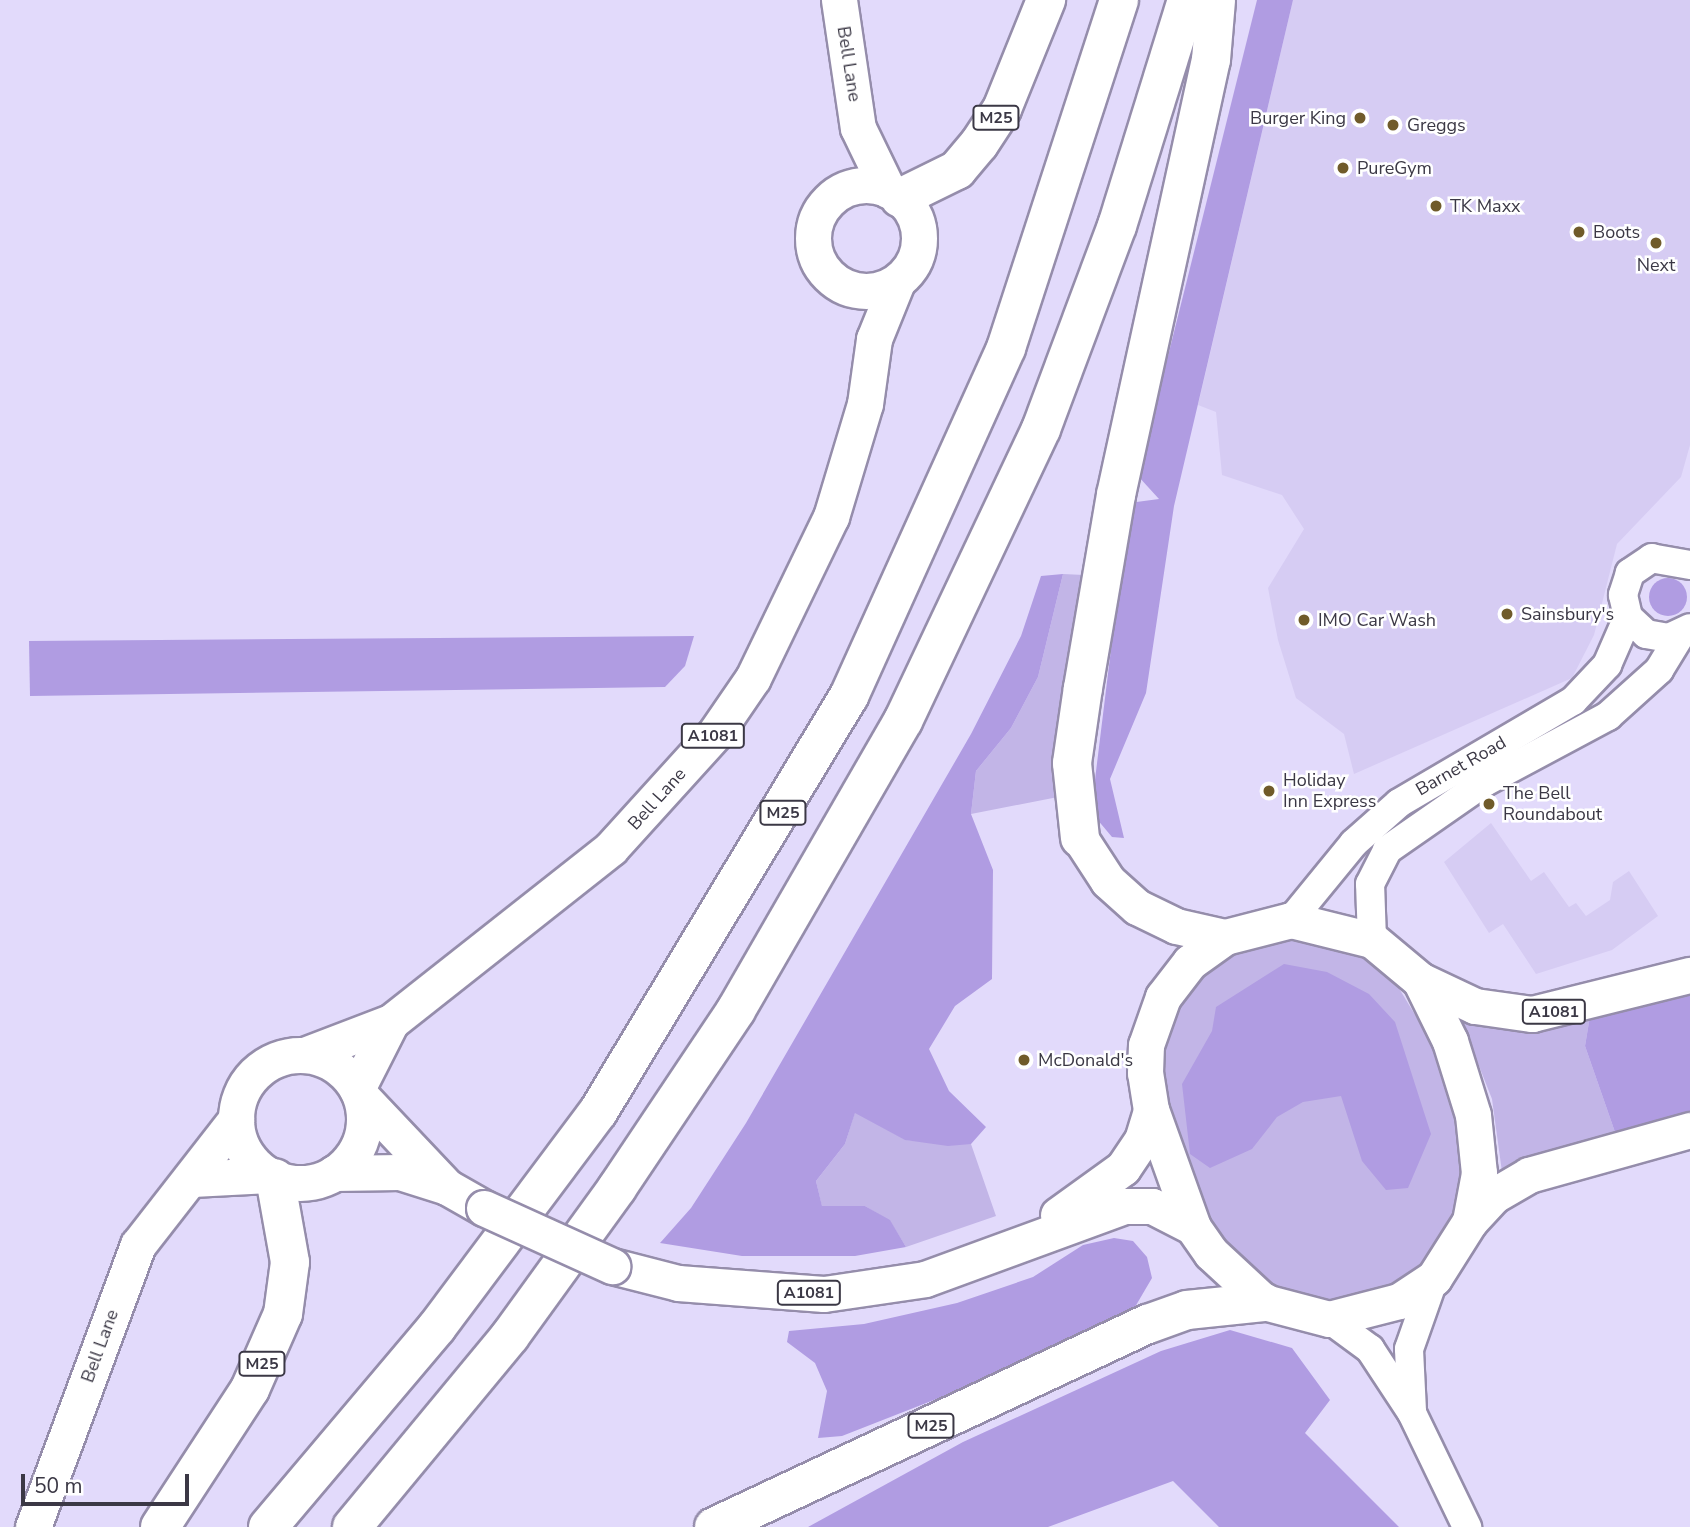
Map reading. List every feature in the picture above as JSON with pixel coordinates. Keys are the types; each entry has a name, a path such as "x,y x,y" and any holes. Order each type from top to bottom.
{"highway":[{"name":"M25","path":"894,194 957,170 979,144 1012,88 1046,0"},
{"name":"M25","path":"268,1527 437,1327 598,1112 843,708 907,578 1006,348 1119,0"},
{"path":"352,1527 509,1336 617,1188 736,1010 903,721 1046,417 1116,226 1187,0"},
{"path":"1080,838 1073,763 1083,688 1116,495 1211,60 1216,0"},
{"name":"M25","path":"160,1527 250,1389 284,1314 290,1262 272,1177"},
{"name":"M25","path":"714,1527 1148,1324 1187,1310 1264,1302"}],"main road":[{"name":"Bell Lane","path":"839,0 858,128 894,194"},
{"path":"858,128 829,200 815,226 816,255 846,288 874,340"},
{"path":"829,200 857,186 894,194 911,210 919,241 908,271 897,282 872,290 846,288"},
{"name":"Bell Lane","path":"304,1055 391,1022 562,892 652,808 716,732 811,570 850,465 874,340 897,282"},
{"path":"1080,838 1108,881 1137,906 1176,926 1225,937"},
{"path":"1470,1220 1479,1173 1473,1115 1450,1041 1420,980 1372,940 1291,920 1225,937 1190,962 1163,997 1146,1045 1151,1110 1193,1227 1234,1279 1264,1302 1329,1319 1399,1301 1434,1278 1470,1220 1493,1196 1529,1175 1690,1130"},
{"name":"A1081","path":"1420,980 1475,1006 1532,1014 1690,975"},
{"name":"Bell Lane","path":"359,1092 391,1022"},
{"path":"192,1179 272,1177 296,1183 334,1173 360,1143 359,1092 341,1070 304,1055 265,1065 250,1079 236,1119 248,1157 272,1177"},
{"name":"A1081","path":"359,1092 447,1186"},
{"name":"A1081","path":"1004,1254 1123,1168 1142,1140 1151,1110"},
{"name":"Bell Lane","path":"33,1527 138,1245 167,1201 192,1179 236,1119"},
{"name":"A1081","path":"334,1173 400,1172 447,1186 484,1208 612,1266 678,1283 824,1294 925,1279 1004,1254 1124,1206 1152,1206 1193,1227"}],"street":[{"path":"1687,631 1646,634 1628,617 1625,584 1640,564 1666,556 1690,565"},
{"name":"Barnet Road","path":"1291,920 1354,843 1399,803 1573,701 1607,665 1628,617"},
{"name":"Barnet Road","path":"1372,940 1370,884 1387,850 1485,782 1608,716 1659,670 1687,631"},
{"path":"1412,1413 1409,1349 1434,1278"},
{"path":"1329,1319 1370,1349 1412,1413 1467,1527"}],"shaded area":[{"path":"1257,0 1293,0 1174,506 1146,693 1110,779 1124,838 1112,837 1091,812 1129,503 1159,499 1138,476"},
{"path":"1293,0 1690,0 1690,445 1681,477 1617,544 1594,635 1572,678 1354,774 1344,734 1296,698 1278,640 1268,588 1304,529 1282,495 1222,475 1216,412 1198,405"},
{"path":"1063,574 1084,575 1055,744 1058,797 971,814 976,771 1011,728 1038,677"},
{"path":"1063,574 1038,677 1011,728 976,771 971,814 993,870 992,979 955,1006 929,1049 949,1091 986,1127 971,1144 948,1146 905,1140 855,1113 845,1144 816,1181 822,1206 865,1206 890,1220 906,1247 855,1256 742,1256 660,1243 691,1208 746,1123 971,734 1021,636 1041,576"},
{"path":"1668,578 1681,584 1687,597 1681,610 1668,616 1655,610 1649,597 1655,584"},
{"path":"694,636 685,666 665,687 30,696 29,641"},
{"path":"1491,823 1531,881 1544,872 1569,907 1576,903 1586,916 1610,900 1613,882 1629,871 1658,916 1612,950 1536,974 1503,924 1489,933 1444,862"},
{"path":"1288,937 1322,940 1368,957 1394,980 1432,1043 1465,1152 1461,1207 1418,1272 1390,1290 1340,1301 1315,1301 1268,1285 1225,1247 1208,1220 1175,1132 1162,1070 1165,1038 1190,985 1235,953"},
{"path":"1284,964 1327,972 1369,994 1395,1022 1431,1134 1408,1188 1386,1190 1362,1161 1341,1096 1303,1102 1277,1117 1252,1149 1210,1168 1190,1154 1182,1084 1212,1031 1216,1007"},
{"path":"1690,990 1690,1115 1616,1135 1585,1046 1590,1016"},
{"path":"1590,1016 1585,1046 1616,1135 1502,1172 1492,1099 1461,1020 1543,1030"},
{"path":"855,1112 906,1140 971,1144 996,1216 906,1247 890,1221 865,1206 822,1207 816,1181 845,1144"},
{"path":"1114,1238 1133,1241 1147,1257 1152,1278 1135,1307 1013,1369 842,1436 818,1438 827,1391 815,1363 787,1342 789,1331 864,1324 957,1303 1033,1277 1083,1245"},
{"path":"1230,1330 1292,1348 1330,1400 1305,1433 1399,1527 1219,1527 1173,1481 1048,1527 808,1527 963,1442 1161,1351"}],"place":[{"name":"Burger King","path":"1360,118"},
{"name":"Greggs","path":"1393,125"},
{"name":"PureGym","path":"1343,168"},
{"name":"TK Maxx","path":"1436,206"},
{"name":"Boots","path":"1579,232"},
{"name":"Next","path":"1656,243"},
{"name":"Sainsbury's","path":"1507,614"},
{"name":"IMO Car Wash","path":"1304,620"},
{"name":"Holiday Inn Express","path":"1269,791"},
{"name":"The Bell Roundabout","path":"1489,804"},
{"name":"McDonald's","path":"1024,1060"}]}
